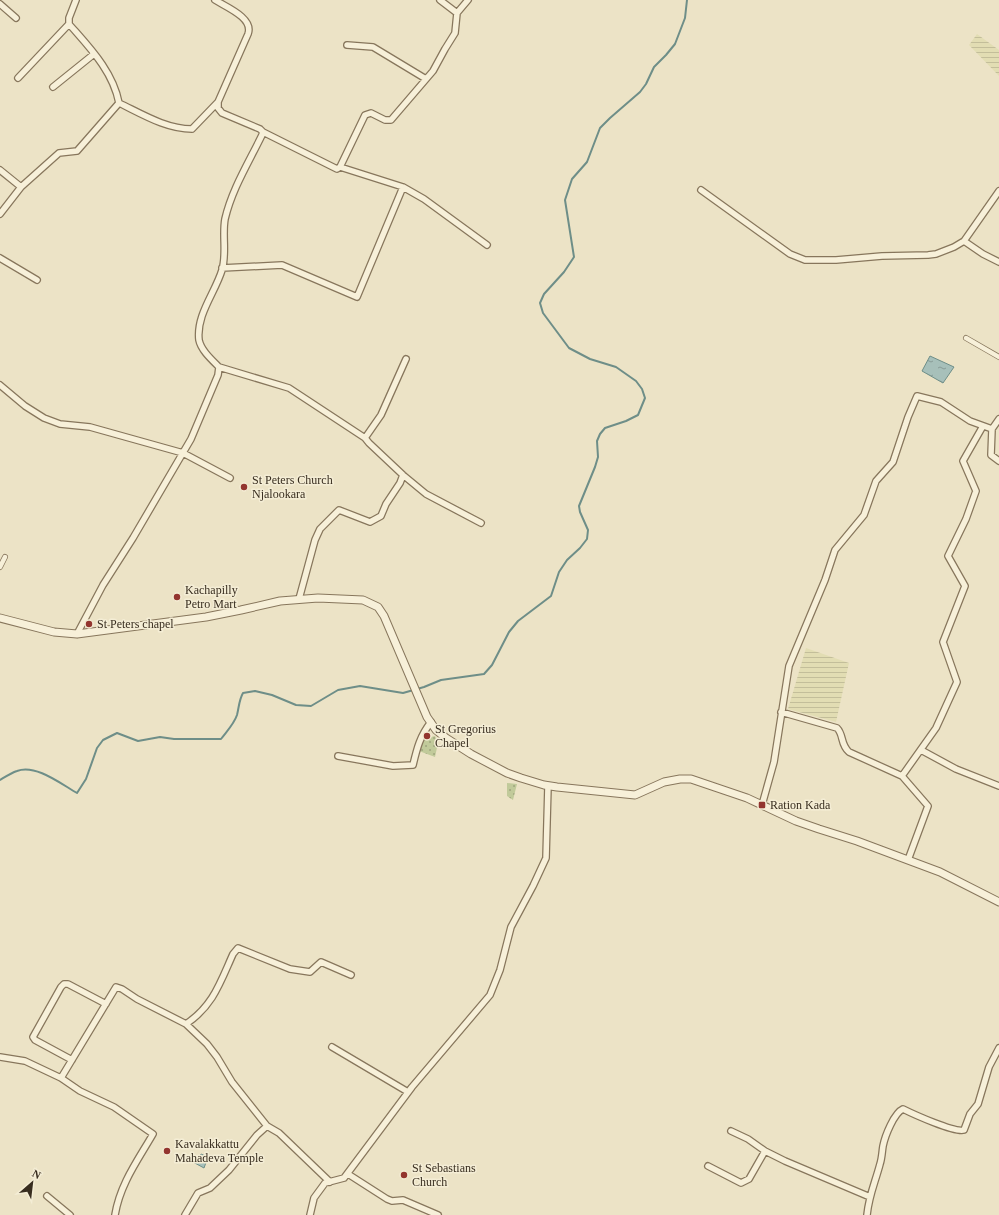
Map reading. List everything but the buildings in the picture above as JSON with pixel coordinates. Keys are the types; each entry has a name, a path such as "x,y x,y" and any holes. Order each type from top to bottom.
{"street":[{"path":"76,0 69,18 69,24 103,65 116,90 119,103"},
{"path":"119,103 156,121 185,129 192,129 218,102 248,34 249,28 244,19 215,0"},
{"path":"440,0 457,13"},
{"path":"340,167 365,115 371,114 385,120 391,120 426,79 455,33 457,13 468,0"},
{"path":"0,4 16,18"},
{"path":"18,78 69,24"},
{"path":"348,45 373,47 426,79"},
{"path":"53,87 94,54"},
{"path":"218,102 218,108 222,114 260,129 262,132 332,167 340,167 403,186 424,199 487,245"},
{"path":"0,214 22,187 59,153 77,150 119,103"},
{"path":"262,132 262,135 240,179 228,210 224,230 222,268 203,314 199,330 202,348 218,367 289,388 365,438 403,475 426,494 480,523"},
{"path":"0,170 22,187"},
{"path":"222,268 282,265 357,298 403,186"},
{"path":"701,190 790,254 805,260 836,260 882,256 936,254 954,247 964,240 999,191"},
{"path":"964,240 983,254 999,262"},
{"path":"0,258 37,280"},
{"path":"966,338 999,357"},
{"path":"365,438 381,415 406,359"},
{"path":"77,634 103,585 133,538 191,439 218,375 218,367"},
{"path":"0,385 25,406 44,418 60,424 90,427 183,453 230,478"},
{"path":"762,805 774,762 789,666 825,580 835,550 864,515 876,481 893,462 908,417 917,396 941,402 970,421 992,429"},
{"path":"999,419 992,429 991,455 999,461"},
{"path":"902,776 936,728 957,682 943,642 965,586 948,556 966,519 976,491 963,461 983,426"},
{"path":"299,599 315,540 320,529 339,510 370,522 381,516 386,504 400,483 403,475"},
{"path":"0,567 5,557"},
{"path":"0,618 54,632 77,634 206,617 280,601 338,598 363,600 378,607 384,616 422,705 430,722 436,730 446,738 507,773 548,786 635,795 664,782 680,779 691,779 747,798 819,829 858,841 908,860 962,882 999,902"},
{"path":"782,712 837,728 840,732 843,746 849,752 902,776 928,806 908,860"},
{"path":"338,756 392,766 413,765 423,732 430,722"},
{"path":"921,750 956,769 999,786"},
{"path":"310,1215 314,1198 325,1184 344,1178 348,1174 408,1092 490,995 500,970 511,926 533,886 546,858 548,786"},
{"path":"186,1024 209,1004 233,954 238,948 290,969 310,972 321,962 351,975"},
{"path":"72,1060 32,1037 61,987 64,984 68,984 106,1004"},
{"path":"61,1078 116,987 122,989 137,999 186,1024 207,1044 217,1057 232,1082 267,1126 279,1133 330,1182"},
{"path":"332,1047 408,1092"},
{"path":"867,1215 870,1197 882,1158 886,1134 899,1111 903,1109 946,1127 960,1131 964,1130 970,1114 978,1104 990,1067 999,1048"},
{"path":"0,1057 25,1061 61,1078 80,1091 114,1107 153,1134 126,1178 119,1197 115,1215"},
{"path":"185,1215 198,1193 210,1188 229,1170 257,1135 267,1126"},
{"path":"732,1131 748,1139 764,1151 870,1197"},
{"path":"708,1166 741,1183 749,1179 764,1151"},
{"path":"348,1174 387,1199 392,1201 403,1200 438,1215"},
{"path":"47,1196 70,1215"}],"shaded area":[{"path":"977,34 999,50 999,76 969,45"},
{"path":"806,648 849,663 836,722 788,709"}],"green space":[{"path":"435,736 438,743 435,757 419,751 423,739"},
{"path":"507,783 517,784 513,800 507,796"}],"water":[{"path":"930,356 954,367 943,383 922,371"},
{"path":"201,1154 208,1157 204,1168 193,1162"}],"waterway":[{"path":"0,780 17,771 32,770 56,780 77,793 86,779 97,748 103,740 117,733 138,741 160,737 174,739 221,739 236,718 243,693 255,691 272,695 296,705 311,706 338,690 360,686 403,693 441,680 484,674 492,665 509,632 518,621 551,596 559,572 567,560 587,539 588,530 579,506 598,457 597,441 600,434 605,428 638,415 645,398 642,389 636,381 616,367 590,359 569,348 543,313 540,303 544,294 564,272 574,257 565,200 572,179 587,162 600,128 640,92 646,84 654,67 675,44 685,18 687,0"}],"place":[{"name":"St Peters Church Njalookara","path":"244,487"},
{"name":"Kachapilly Petro Mart","path":"177,597"},
{"name":"St Peters chapel","path":"89,624"},
{"name":"St Gregorius Chapel","path":"427,736"},
{"name":"Ration Kada","path":"762,805"},
{"name":"Kavalakkattu Mahadeva Temple","path":"167,1151"},
{"name":"St Sebastians Church","path":"404,1175"}]}
